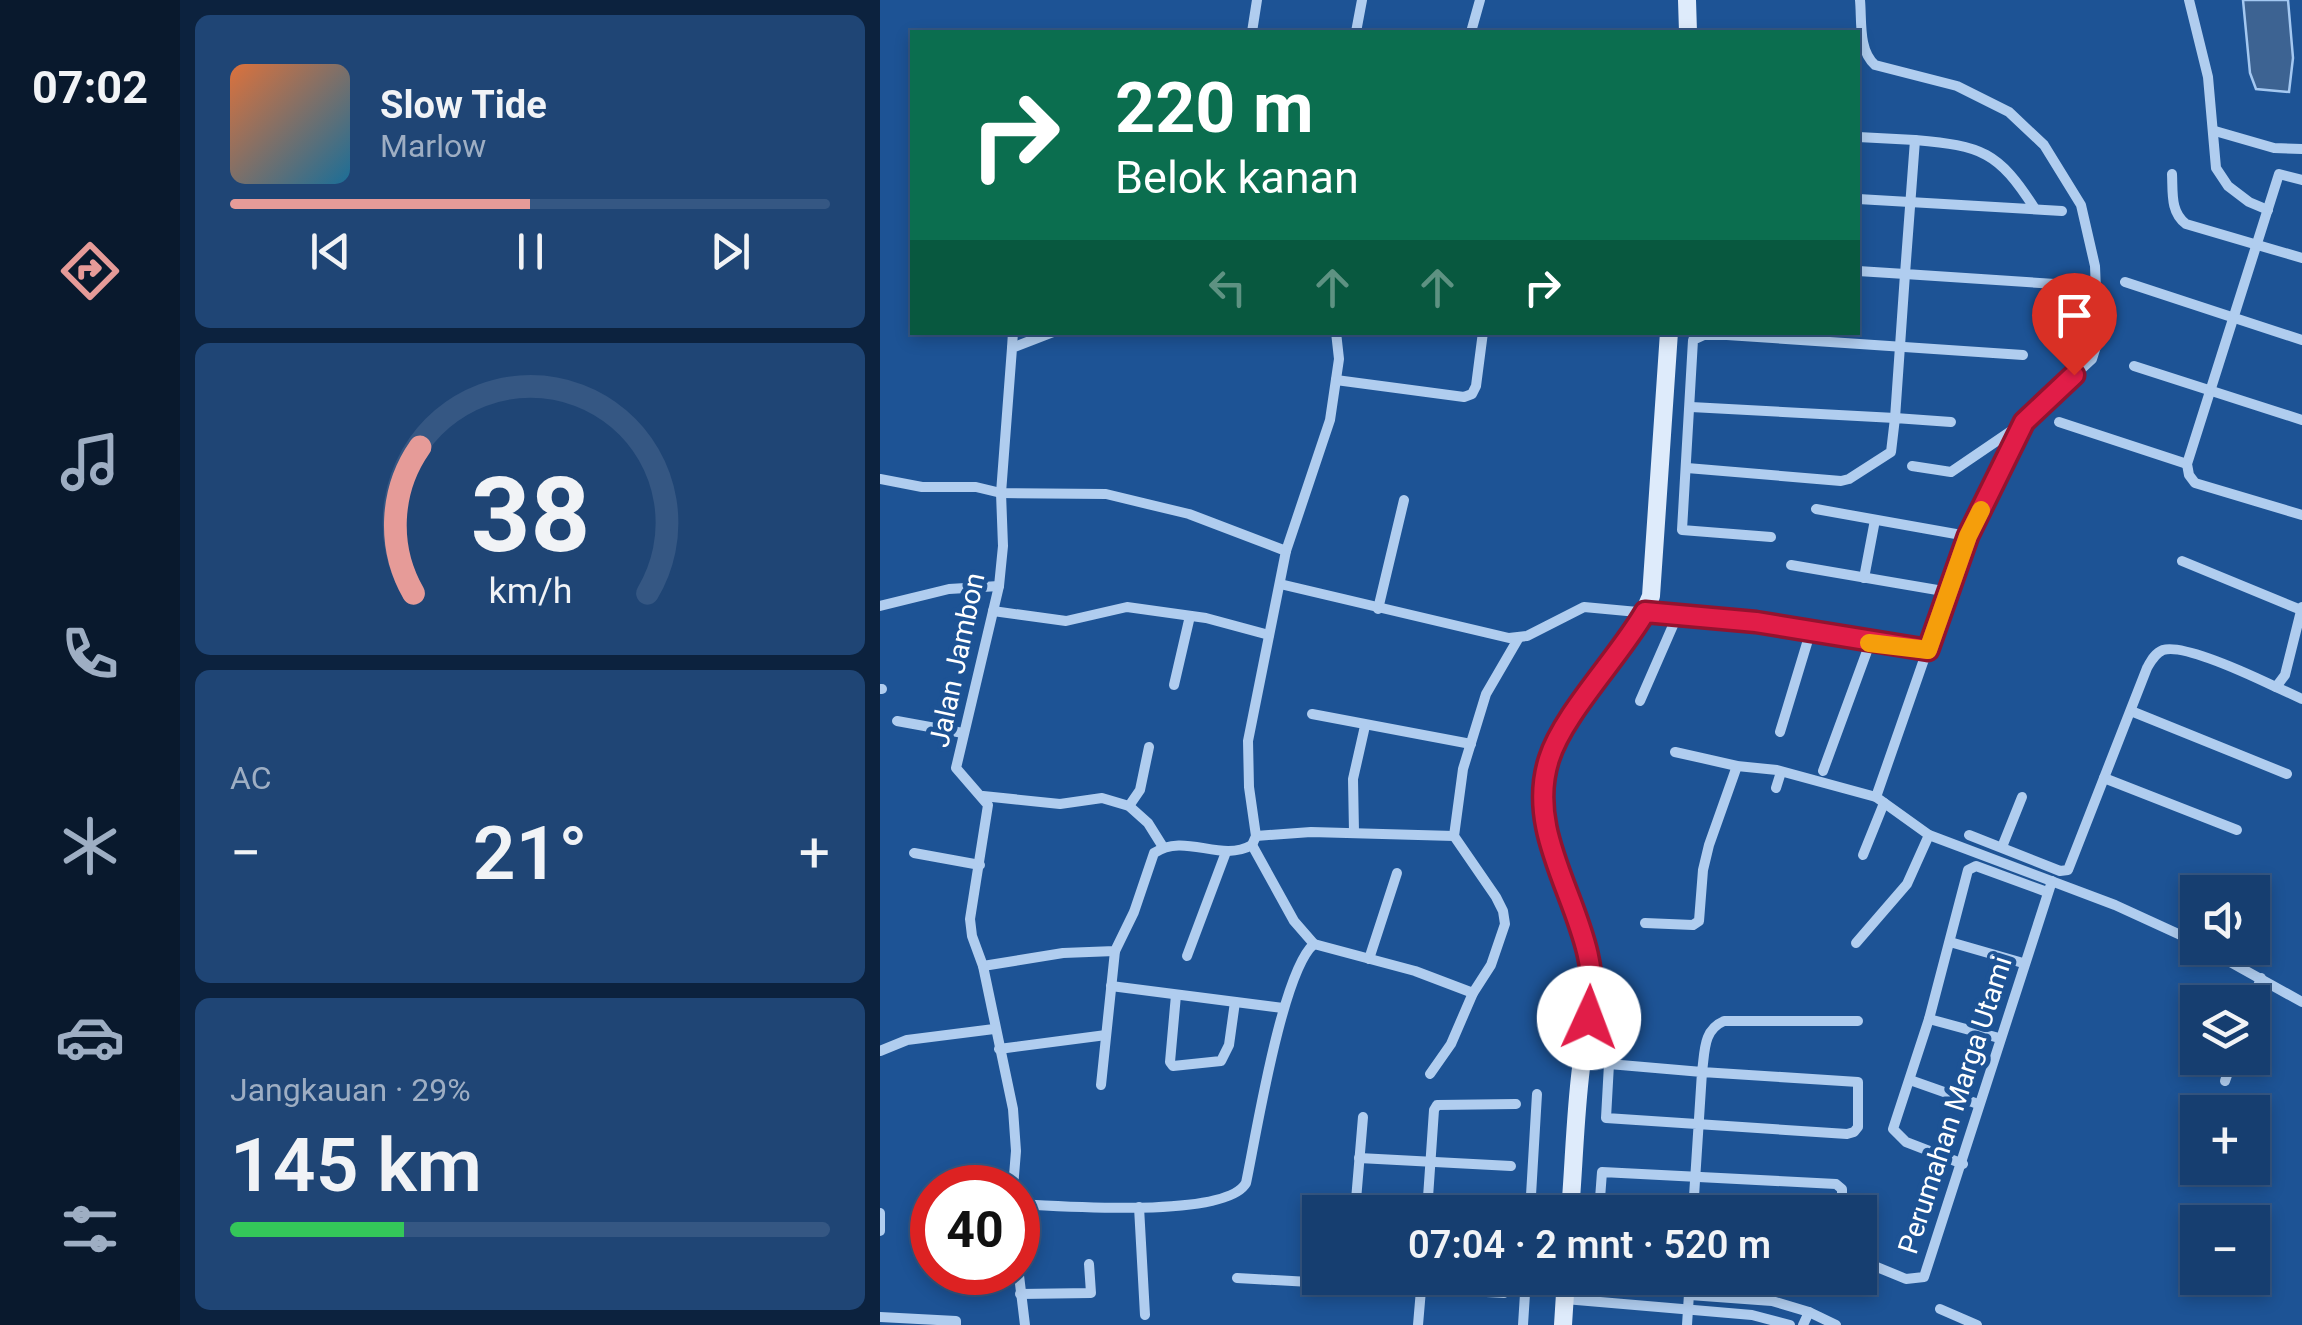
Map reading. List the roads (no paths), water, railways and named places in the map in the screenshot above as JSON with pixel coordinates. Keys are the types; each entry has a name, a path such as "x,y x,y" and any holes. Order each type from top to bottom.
{"street":[{"path":"1252,30 1257,0"},
{"path":"1356,30 1362,0"},
{"path":"1472,30 1480,0"},
{"path":"1687,0 1688,30"},
{"path":"1860,0 1864,44 1874,65 1940,79 2009,112 2044,146 2081,205 2094,266 2098,340 2092,358 2024,422 1951,472 1912,466"},
{"path":"2189,0 2208,77 2216,168 2248,202 2268,210"},
{"path":"2215,131 2274,148 2302,149"},
{"path":"1860,137 1961,144 1986,152 2018,182 2036,210"},
{"path":"1687,468 1849,479 1891,452 1915,140"},
{"path":"2172,174 2178,217 2198,229 2302,258"},
{"path":"2302,180 2279,174 2188,464 2189,476 2195,483 2302,515"},
{"path":"1860,199 2062,211"},
{"path":"1860,271 2056,284"},
{"path":"2125,282 2302,340"},
{"name":"Jalan Jambon","path":"983,796 956,768 998,586 1013,335"},
{"path":"1012,348 1045,335"},
{"path":"1336,335 1339,359 1330,420 1286,551 1248,741 1254,840 1280,900 1314,944 1415,970 1473,993"},
{"path":"1336,380 1464,397 1472,394 1476,386 1483,335"},
{"path":"1571,1195 1579,1084 1593,988 1586,943 1545,830 1541,792 1549,756 1562,731 1645,612 1651,596 1669,335"},
{"path":"1704,335 1694,340 1682,530 1770,538"},
{"path":"1739,335 2023,355"},
{"path":"2134,366 2302,420"},
{"path":"1690,406 1951,422"},
{"path":"1863,854 1968,536 2024,422"},
{"path":"2060,422 2188,464"},
{"path":"880,479 922,487 1078,492 1145,501 1239,531 1286,551"},
{"path":"1378,609 1404,500"},
{"path":"1816,509 1968,536"},
{"path":"1864,578 1875,520"},
{"path":"2182,561 2302,608 2284,674 2276,688"},
{"path":"1791,565 1950,592"},
{"path":"1280,584 1518,639"},
{"path":"880,606 949,589 998,586"},
{"path":"1430,1074 1451,1044 1503,936 1503,910 1454,836 1463,769 1486,694 1518,639 1584,606 1811,630 1928,650"},
{"path":"993,611 1066,621 1127,607 1190,616 1269,635"},
{"path":"1640,701 1678,614"},
{"path":"1174,684 1190,616"},
{"path":"1780,732 1811,630"},
{"path":"1823,771 1870,643"},
{"path":"1969,835 2064,872 2147,668 2162,650 2206,657 2302,698"},
{"path":"2131,711 2287,774"},
{"path":"1312,714 1470,744"},
{"path":"897,722 963,734"},
{"path":"1354,832 1353,779 1365,726"},
{"path":"1129,806 1140,790 1149,747"},
{"path":"1675,752 1781,772 1880,800 1929,836 2049,886"},
{"path":"1646,922 1693,925 1699,921 1706,858 1737,766"},
{"path":"1776,788 1781,772"},
{"path":"2104,778 2236,830"},
{"path":"983,796 1035,804 1102,798 1129,806 1148,822 1163,848"},
{"path":"983,796 988,805 970,919 1016,1131 1015,1165"},
{"path":"2002,847 2022,796"},
{"path":"1101,1085 1115,951 1134,912 1154,853 1181,844 1226,852 1254,840 1354,832 1454,836"},
{"path":"1856,943 1907,884 1929,836"},
{"path":"1187,956 1226,852"},
{"path":"914,853 980,865"},
{"path":"1963,1164 1898,1137 1893,1130 1929,1019 1968,870 1976,866 2049,886 2180,934"},
{"path":"1369,959 1397,873"},
{"name":"Perumahan Marga Utami","path":"1877,1267 1906,1279 1924,1276 2049,886"},
{"path":"1950,942 2023,963"},
{"path":"1040,1205 1139,1208 1216,1201 1242,1191 1283,1008 1302,960 1314,944"},
{"path":"983,966 1063,953 1115,951"},
{"path":"2237,965 2302,1002"},
{"path":"2258,985 2261,978"},
{"path":"1111,986 1283,1008"},
{"path":"1176,995 1170,1062 1173,1066 1221,1060 1229,1044 1235,1002"},
{"path":"1929,1019 1998,1038"},
{"path":"1694,1195 1702,1072 1708,1034 1714,1025 1724,1021 1858,1021"},
{"path":"880,1051 907,1040 994,1030"},
{"path":"999,1048 1106,1036"},
{"path":"1609,1064 1702,1072 1858,1082 1858,1127 1847,1134 1606,1118 1609,1064"},
{"path":"2225,1081 2227,1075"},
{"path":"1910,1080 1978,1104"},
{"path":"1531,1195 1537,1094"},
{"path":"1427,1195 1434,1110 1438,1104 1516,1104"},
{"path":"1356,1195 1363,1117"},
{"path":"1359,1158 1510,1166"},
{"path":"1600,1195 1602,1172 1836,1184 1842,1195"},
{"path":"1139,1208 1145,1315"},
{"path":"880,1213 880,1232"},
{"path":"1040,1294 1091,1293 1089,1264"},
{"path":"1237,1278 1302,1279"},
{"path":"1020,1295 1024,1325"},
{"path":"1418,1325 1421,1295"},
{"path":"1523,1325 1525,1295"},
{"path":"1563,1325 1565,1295"},
{"path":"1688,1325 1690,1295 1772,1301 1836,1325"},
{"path":"1565,1299 1752,1315 1790,1325"},
{"path":"1940,1309 1977,1325"},
{"path":"1803,1325 1809,1312"},
{"path":"880,1317 956,1321 956,1325"}],"water":[{"path":"2243,0 2288,0 2293,58 2289,92 2256,89 2250,73"}]}
